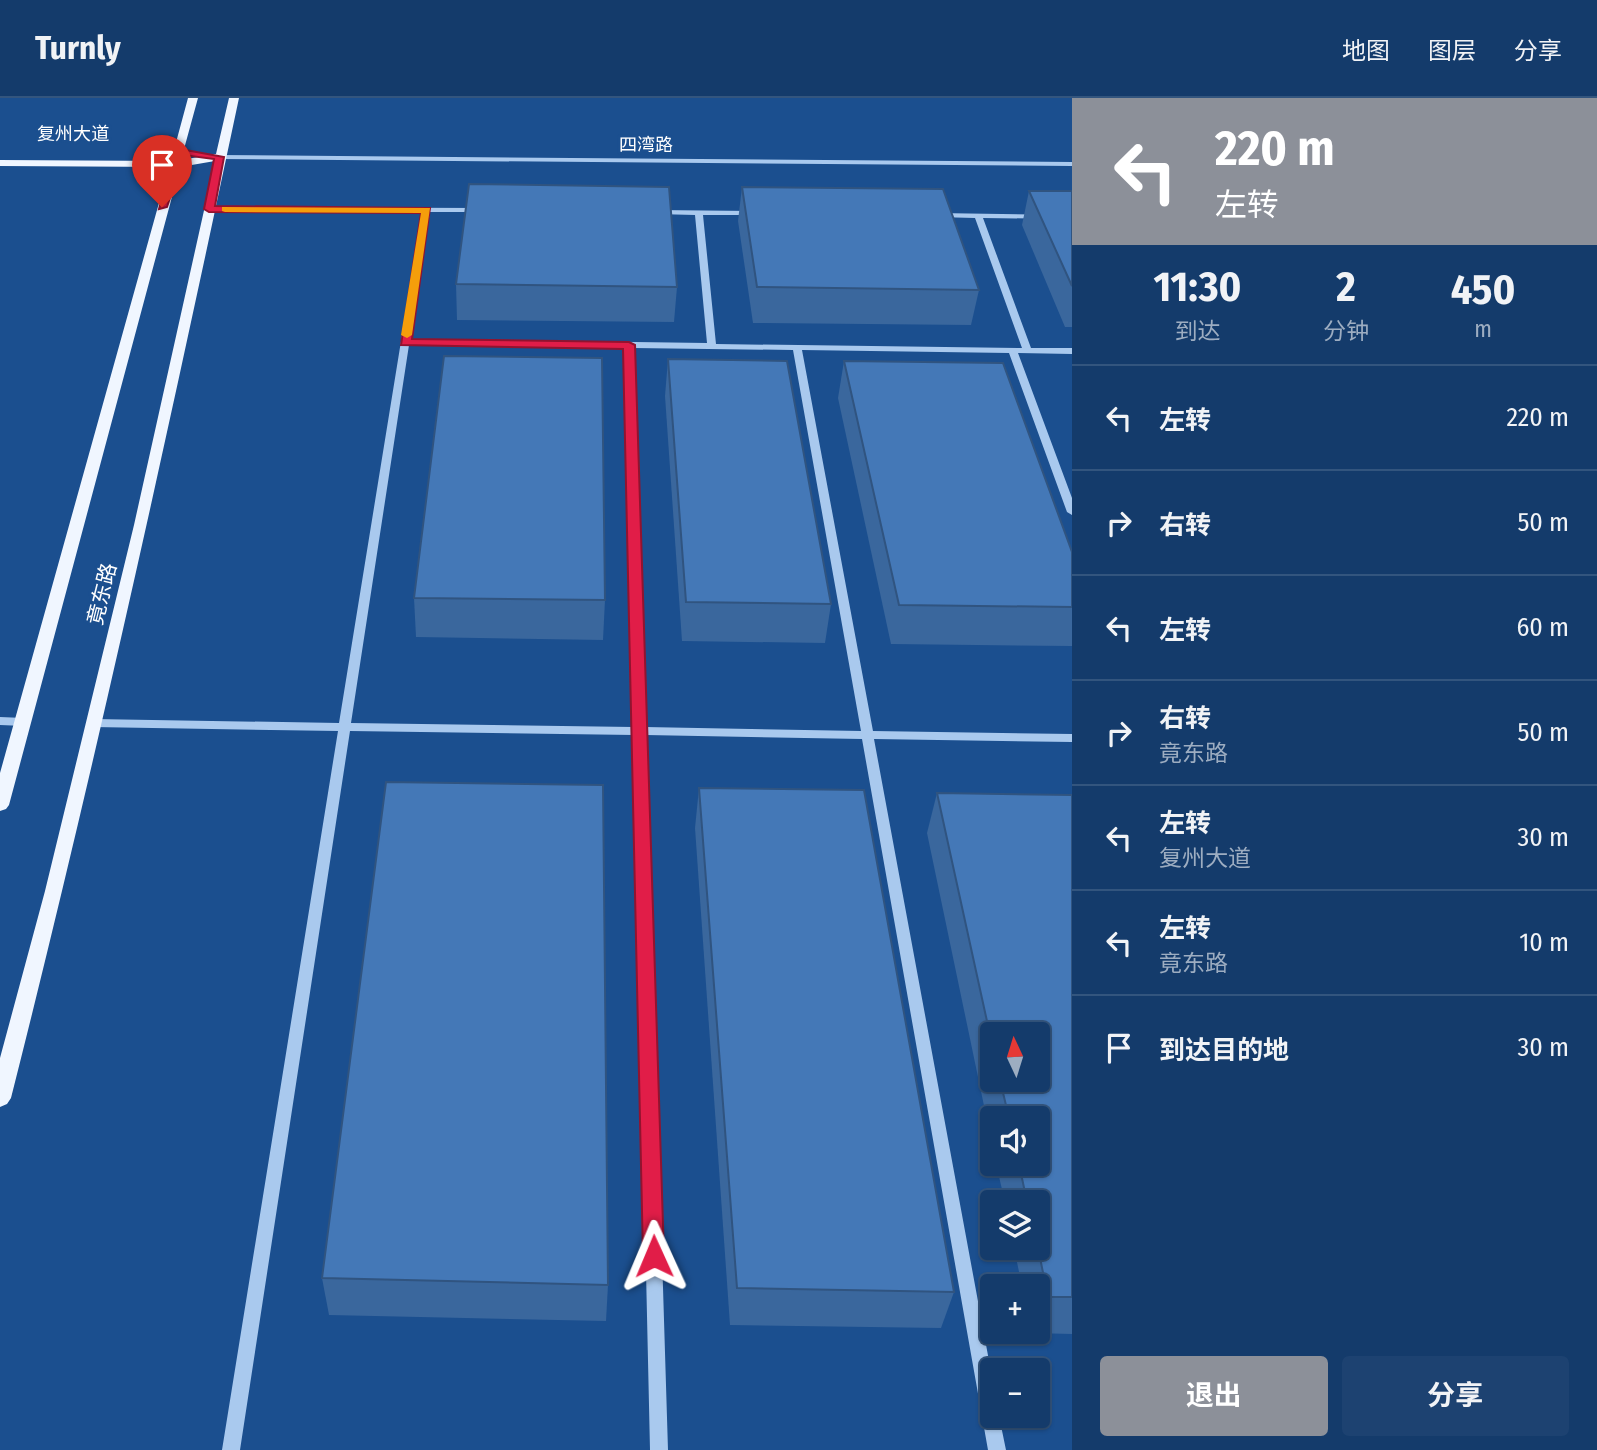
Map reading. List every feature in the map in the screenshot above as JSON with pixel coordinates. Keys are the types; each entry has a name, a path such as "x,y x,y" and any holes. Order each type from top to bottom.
{"main road":[{"name":"竟东路","path":"0,805 193,98"},
{"name":"竟东路","path":"0,1098 54,891 141,525 219,157 234,98"},
{"name":"复州大道","path":"0,151 14,151"},
{"name":"复州大道","path":"69,151 83,151"},
{"name":"复州大道","path":"166,152 178,158"},
{"name":"复州大道","path":"0,163 219,157"}],"street":[{"name":"四湾路","path":"219,157 1072,164"},
{"path":"209,209 495,211"},
{"path":"232,1450 426,210"},
{"path":"644,212 769,214"},
{"path":"922,215 1072,217"},
{"path":"978,216 1028,351"},
{"path":"405,342 1072,351"},
{"path":"629,345 659,1450"},
{"path":"797,347 996,1450"},
{"path":"1012,350 1072,512"},
{"path":"0,721 24,722"},
{"path":"93,723 1072,738"}],"lane":[{"path":"699,213 712,346"}],"building":[{"path":"469,184 669,187 677,287 456,284"},
{"path":"742,187 943,189 979,290 757,287"},
{"path":"1029,191 1072,191 1072,286"},
{"path":"444,356 602,358 605,600 414,598"},
{"path":"668,359 787,361 831,604 686,602"},
{"path":"844,361 1003,363 1072,552 1072,607 899,605"},
{"path":"386,782 603,785 608,1285 322,1278"},
{"path":"699,788 864,790 954,1292 737,1288"},
{"path":"937,793 1072,795 1072,1297 1050,1297 1050,1274 1043,1274 1040,1260 1050,1260 1050,1190 1024,1190 1022,1176 1050,1176 1050,1106 1006,1106 1003,1092 1050,1092 1050,1022 987,1022"}],"slow traffic":[{"path":"225,209 426,210 407,335"}],"route":[{"path":"162,207 180,152 219,157 209,209 426,210 405,342 629,345 654,1256"}]}
